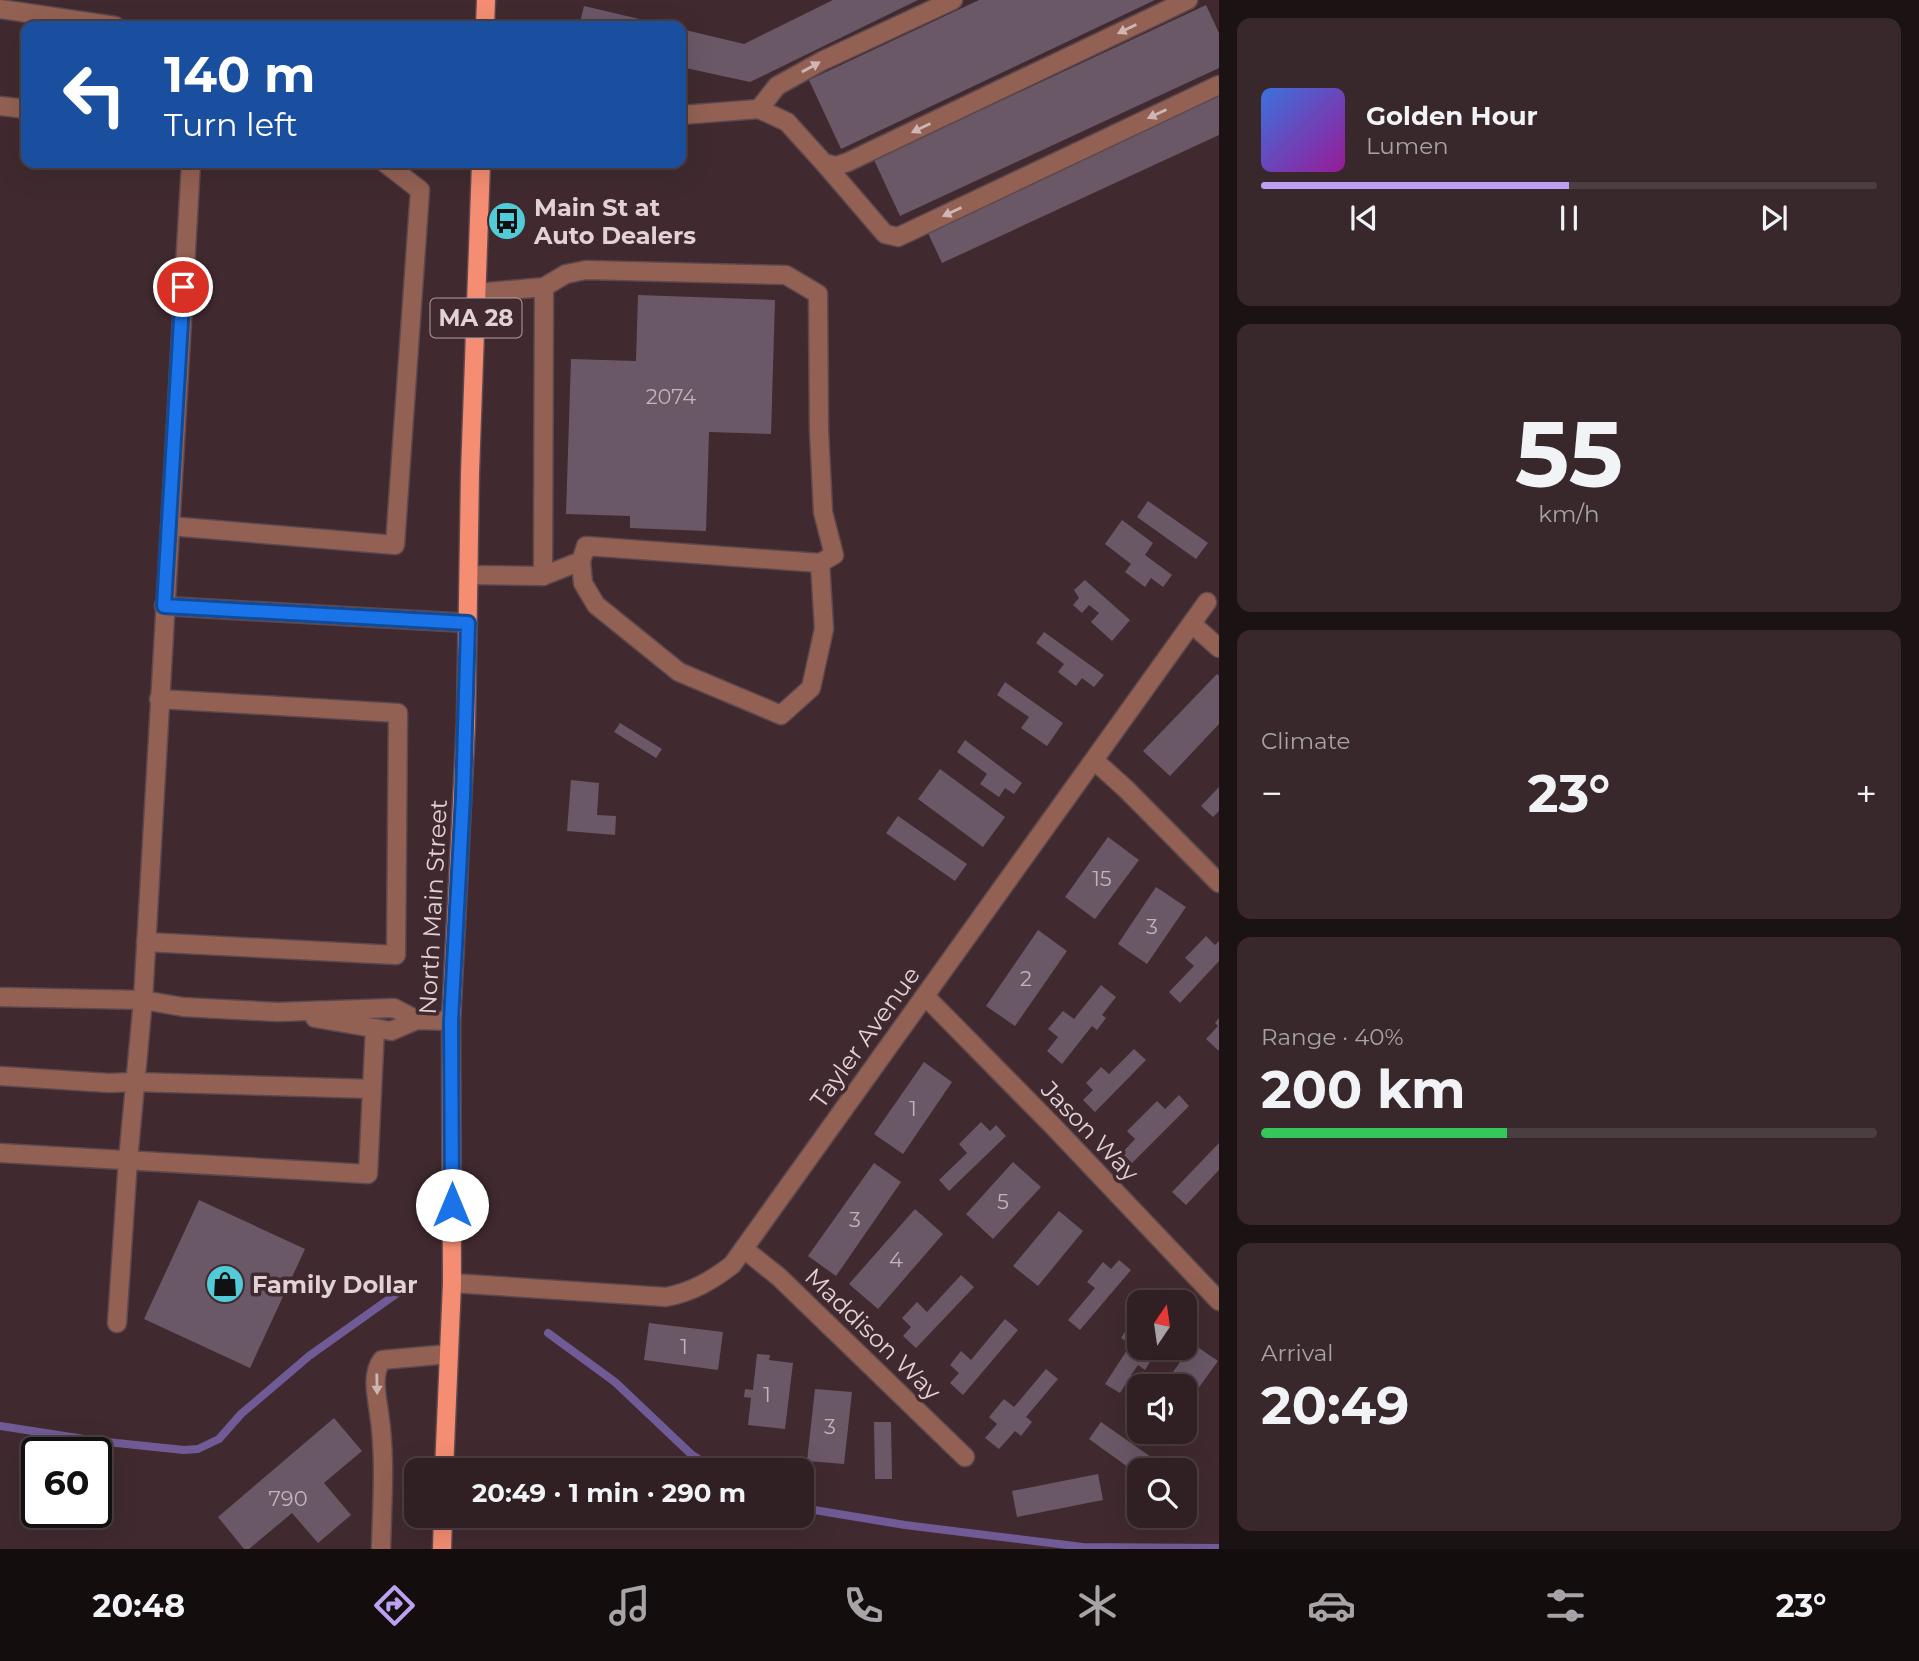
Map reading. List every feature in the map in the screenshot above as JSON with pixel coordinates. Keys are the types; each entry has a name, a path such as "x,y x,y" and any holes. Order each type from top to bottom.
{"main road":[{"path":"485,21 486,0"},
{"name":"MA 28","path":"477,293 481,168"},
{"name":"North Main Street","path":"445,1458 452,1283 451,1021 463,797 477,293"},
{"path":"442,1549 443,1528"}],"street":[{"path":"759,109 777,86 822,61 953,0"},
{"path":"824,163 836,166 848,162 1188,0"},
{"path":"0,9 81,21"},
{"path":"686,115 759,109 787,122 885,234 898,237 1219,85"},
{"path":"0,106 21,108"},
{"path":"117,1322 134,1082 143,1000 191,168"},
{"path":"170,526 395,545 420,190 391,168"},
{"path":"477,293 544,287 566,274 586,270 786,275 818,294 819,430 823,512 834,555 820,563 586,546 581,561 583,583 596,605 679,672 781,716 811,688 824,629 820,563"},
{"path":"543,576 544,287"},
{"path":"469,575 543,576 581,561"},
{"name":"Tayler Avenue","path":"452,1283 666,1297 681,1294 709,1282 732,1265 1207,602"},
{"path":"164,606 468,623"},
{"path":"1192,624 1219,648"},
{"path":"146,942 396,955 398,713 159,699"},
{"path":"1095,761 1219,883"},
{"name":"Jason Way","path":"925,996 1219,1301"},
{"path":"0,997 143,1000 183,1007 277,1012 394,1008 417,1020"},
{"path":"277,1012 391,1031 417,1020 451,1021"},
{"path":"0,1153 368,1174 375,1028"},
{"path":"0,1076 109,1083 372,1089"},
{"name":"Maddison Way","path":"744,1249 779,1277 965,1457"},
{"path":"381,1549 384,1461 376,1390 377,1366 382,1360 449,1354"}],"building":[{"path":"833,0 918,0 750,82 686,68 686,30 744,44"},
{"path":"979,0 1155,0 841,149 809,80"},
{"path":"1206,5 1219,33 1219,68 900,216 874,160"},
{"path":"584,6 648,21 580,21"},
{"path":"1219,96 1219,135 942,263 927,231"},
{"path":"638,295 775,300 771,434 709,432 706,531 630,528 630,516 566,514 571,359 636,361"},
{"path":"1148,501 1208,543 1196,559 1137,517"},
{"path":"1122,520 1153,543 1145,555 1172,575 1163,587 1151,578 1145,587 1125,572 1131,564 1105,544"},
{"path":"1085,580 1130,620 1112,641 1091,622 1099,613 1089,605 1082,613 1073,605 1079,598 1074,590"},
{"path":"1044,632 1104,675 1094,687 1082,678 1076,686 1058,672 1064,664 1036,643"},
{"path":"1217,674 1219,724 1170,776 1143,751"},
{"path":"1005,682 1063,723 1047,746 1021,728 1029,717 997,695"},
{"path":"620,723 662,749 656,758 614,732"},
{"path":"965,740 1022,783 1014,794 1005,788 999,797 980,784 987,774 957,752"},
{"path":"940,769 1005,817 983,847 918,799"},
{"path":"571,780 599,783 597,815 616,816 615,835 567,831"},
{"path":"1219,787 1219,811 1213,817 1201,806"},
{"path":"898,816 967,864 955,881 886,833"},
{"path":"1108,837 1139,860 1095,919 1065,897"},
{"path":"1156,887 1186,907 1147,964 1118,944"},
{"path":"1038,930 1067,951 1015,1026 986,1006"},
{"path":"1206,936 1215,945 1219,941 1219,961 1180,1003 1169,992 1194,966 1185,958"},
{"path":"1101,985 1116,997 1102,1015 1106,1018 1097,1030 1092,1026 1062,1064 1047,1051 1058,1037 1048,1029 1063,1011 1074,1019"},
{"path":"1219,1018 1219,1051 1206,1039 1218,1026 1215,1023"},
{"path":"1134,1049 1146,1060 1095,1112 1083,1100 1093,1090 1086,1083 1101,1067 1109,1074"},
{"path":"924,1062 952,1082 903,1154 874,1134"},
{"path":"1179,1095 1189,1106 1132,1163 1122,1153 1135,1139 1127,1131 1157,1101 1165,1109"},
{"path":"981,1122 990,1131 996,1125 1006,1136 949,1191 939,1180 967,1153 959,1144"},
{"path":"1219,1143 1219,1170 1186,1205 1172,1192"},
{"path":"1013,1162 1041,1187 993,1239 966,1214"},
{"path":"874,1163 901,1182 836,1276 808,1256"},
{"name":"Family Dollar","path":"199,1200 305,1249 250,1368 144,1319"},
{"path":"915,1209 943,1234 878,1309 849,1284"},
{"path":"1059,1211 1083,1231 1038,1286 1013,1266"},
{"path":"1119,1260 1131,1270 1080,1330 1068,1320 1095,1288 1087,1282 1103,1262 1111,1269"},
{"path":"961,1275 974,1287 916,1348 903,1336 911,1327 902,1318 917,1302 927,1312"},
{"path":"1005,1319 1018,1330 963,1395 950,1383 959,1373 950,1365 961,1351 971,1360"},
{"path":"649,1323 723,1332 718,1370 644,1360"},
{"path":"1127,1329 1127,1342 1121,1338"},
{"path":"1197,1347 1218,1361 1197,1390 1197,1374 1172,1374 1182,1360 1197,1360"},
{"path":"1127,1350 1127,1360 1151,1360 1145,1370 1138,1365 1132,1374 1127,1374 1127,1386 1125,1385 1120,1393 1105,1384"},
{"path":"757,1354 770,1355 769,1360 793,1363 785,1429 748,1425 751,1398 744,1397 745,1389 753,1390"},
{"path":"1046,1369 1058,1379 1026,1417 1032,1422 1021,1436 1015,1431 999,1449 985,1438 997,1424 989,1417 1004,1399 1014,1407"},
{"path":"815,1389 852,1392 844,1464 814,1462 814,1458 807,1458"},
{"path":"334,1418 362,1451 324,1483 351,1515 318,1543 292,1513 249,1549 244,1549 218,1517"},
{"path":"874,1422 891,1422 892,1479 875,1479"},
{"path":"1101,1422 1127,1440 1127,1444 1132,1444 1152,1458 1127,1458 1127,1466 1089,1439"},
{"path":"1098,1474 1103,1500 1017,1517 1012,1491"}],"waterway":[{"path":"0,1426 97,1441 184,1450 198,1449 219,1439 241,1414 309,1356 406,1287"},
{"path":"548,1333 615,1382 697,1458"},
{"path":"814,1510 905,1525 1083,1547 1219,1548"}],"place":[{"name":"Main St at Auto Dealers","path":"507,221"},
{"name":"Family Dollar","path":"225,1284"}],"route":[{"path":"183,287 164,606 468,623 463,797 451,1021 452,1205"}]}
